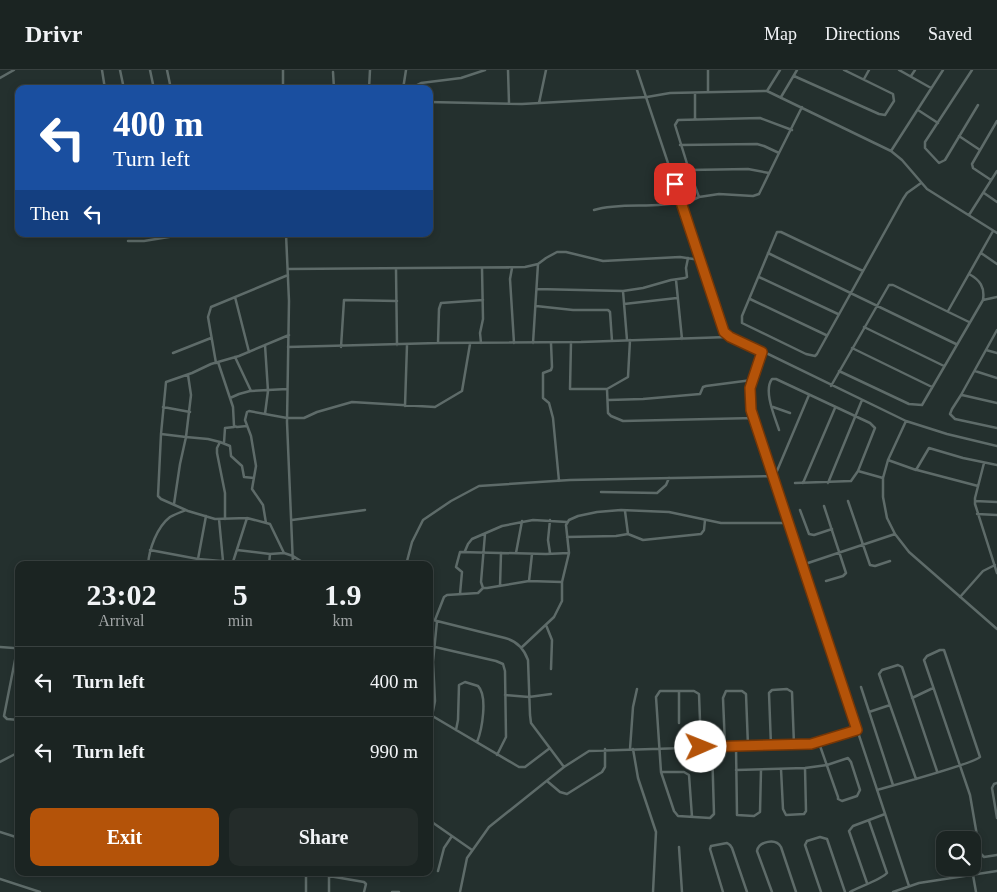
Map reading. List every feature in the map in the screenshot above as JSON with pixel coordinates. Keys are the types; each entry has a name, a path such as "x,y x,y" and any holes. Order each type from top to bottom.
{"street":[{"path":"0,78 14,70"},
{"path":"102,70 104,85"},
{"path":"120,70 123,85"},
{"path":"150,70 153,85"},
{"path":"167,70 170,85"},
{"path":"283,70 284,85"},
{"path":"368,85 370,70"},
{"path":"404,85 406,70"},
{"path":"418,85 461,78 486,70"},
{"path":"508,70 509,103"},
{"path":"539,103 546,70"},
{"path":"637,70 723,328 730,337 906,421 947,434 997,446"},
{"path":"708,70 708,92"},
{"path":"767,91 780,70"},
{"path":"781,97 798,70"},
{"path":"794,76 880,115 885,115 894,101 894,95 844,70"},
{"path":"864,79 869,70"},
{"path":"899,70 931,88"},
{"path":"911,76 915,70"},
{"path":"891,151 943,70"},
{"path":"972,70 926,141 925,146 939,163 944,162 978,104"},
{"path":"333,72 334,85"},
{"path":"433,102 539,103 647,97 665,93 767,91 891,151 932,192 997,233"},
{"path":"694,93 695,119"},
{"path":"594,210 615,207 682,204 699,197 719,194 756,195 762,190 802,107"},
{"path":"917,110 938,123"},
{"path":"699,197 680,145 675,126 676,122 679,120 695,119 760,118 792,130"},
{"path":"992,180 972,167 973,160 997,121"},
{"path":"959,136 980,150"},
{"path":"680,145 760,145 779,154"},
{"path":"688,170 748,169 769,173"},
{"path":"969,215 997,171"},
{"path":"862,271 780,231 776,232 742,316 742,323 806,354 815,356 903,199 907,193 921,183"},
{"path":"983,193 997,202"},
{"path":"948,311 993,231"},
{"path":"128,241 144,241 169,237"},
{"path":"286,237 289,275 287,418 293,561"},
{"path":"288,269 529,267 538,264 557,252 566,252 602,261 680,257 700,260"},
{"path":"768,253 956,344"},
{"path":"981,253 997,264"},
{"path":"537,289 623,291 643,288 687,277 688,258"},
{"path":"533,343 538,264"},
{"path":"481,343 480,333 483,319 482,268"},
{"path":"512,268 510,280 514,343"},
{"path":"396,269 397,346"},
{"path":"840,371 915,405 922,405 956,344 984,300 982,286 979,281 968,274"},
{"path":"234,427 230,398 217,363 208,318 209,310 289,275"},
{"path":"759,277 838,314"},
{"path":"676,280 682,339"},
{"path":"831,386 886,288 891,285 969,322"},
{"path":"571,342 570,389 608,389 628,377 628,340 623,291"},
{"path":"235,297 249,352"},
{"path":"984,300 997,297"},
{"path":"624,304 677,298"},
{"path":"750,299 826,336"},
{"path":"341,346 344,300 397,300"},
{"path":"438,344 439,308 441,303 483,300"},
{"path":"536,306 580,310 608,310 610,312 612,341"},
{"path":"864,327 944,366"},
{"path":"997,330 950,414 951,416 979,425 997,428"},
{"path":"284,553 272,527 266,523 247,518 219,520 186,510 158,496 166,382 265,346 289,335"},
{"path":"288,348 730,337"},
{"path":"173,353 212,338"},
{"path":"551,342 552,367 551,370 543,373 542,396 549,403 553,415 559,481"},
{"path":"266,523 263,505 252,489 256,466 251,436 245,417 247,412 287,418 304,418 317,412 352,402 435,407 461,392 470,344"},
{"path":"405,406 407,345"},
{"path":"265,346 268,391 265,414"},
{"path":"852,348 932,387"},
{"path":"986,350 997,353"},
{"path":"762,352 752,380 750,403 754,418 909,886"},
{"path":"236,357 251,391"},
{"path":"974,372 997,378"},
{"path":"174,504 190,412 191,392 188,375"},
{"path":"779,430 768,392 772,379 776,379 834,408 870,423 875,428 853,479 848,482 795,483"},
{"path":"609,400 700,394 703,387 706,386 752,380"},
{"path":"230,398 251,391 287,389"},
{"path":"608,389 609,414 623,421 754,418"},
{"path":"961,395 997,403"},
{"path":"773,478 810,396"},
{"path":"828,483 862,400"},
{"path":"164,407 190,412"},
{"path":"773,407 790,413"},
{"path":"803,483 834,408"},
{"path":"906,421 888,460 883,478 884,508 895,534 909,552 997,629"},
{"path":"224,443 225,428 247,426"},
{"path":"161,434 214,440 224,443 230,446 233,459 242,466 244,478 254,478"},
{"path":"220,442 217,453 226,497 225,519"},
{"path":"916,470 929,448 984,463 997,464"},
{"path":"888,460 916,470 978,486"},
{"path":"984,463 975,501 977,514 997,574"},
{"path":"858,471 883,478"},
{"path":"601,492 657,493 666,485 669,478"},
{"path":"407,561 412,542 423,520 477,486 559,481 669,478 773,478"},
{"path":"848,501 870,565 875,566 890,561"},
{"path":"975,501 997,502"},
{"path":"824,506 846,573 843,576 826,581"},
{"path":"149,561 153,541 169,518 186,510"},
{"path":"292,520 365,510"},
{"path":"466,551 472,539 502,526 550,520 567,522 578,516 597,512 625,510 669,512 722,523 788,523"},
{"path":"625,510 628,534"},
{"path":"800,510 809,534 814,535 832,529"},
{"path":"977,514 997,515"},
{"path":"198,558 206,516"},
{"path":"233,561 247,518"},
{"path":"150,550 223,561 219,520"},
{"path":"550,520 548,540 550,554"},
{"path":"567,538 628,534 643,540 702,534 704,520"},
{"path":"516,553 522,522"},
{"path":"521,648 554,617 562,601 562,582 569,552 567,522"},
{"path":"483,588 481,582 485,534"},
{"path":"802,565 895,534"},
{"path":"237,550 270,554 284,553 301,561"},
{"path":"460,594 462,572 456,567 459,553 466,551 532,554 569,552"},
{"path":"500,586 501,553"},
{"path":"269,561 270,554"},
{"path":"529,581 532,554"},
{"path":"960,597 983,571 995,565"},
{"path":"433,707 435,701 434,648 436,621 444,597 447,595 478,593 483,588 529,581 562,582"},
{"path":"433,620 512,640 521,648 528,660 531,723 564,767"},
{"path":"546,624 552,640 551,669"},
{"path":"0,647 15,649"},
{"path":"434,648 500,662 504,670 506,737 497,755"},
{"path":"877,790 916,779 937,772 960,765 978,760 980,755 946,651 943,650 924,659 960,765 970,796 980,853 984,857 997,855"},
{"path":"15,660 4,716 7,720 15,720"},
{"path":"916,779 879,674 882,670 898,665 902,667 937,772"},
{"path":"456,730 459,685 464,682 478,686 482,693 482,724 481,734 477,742"},
{"path":"861,687 893,785"},
{"path":"637,688 633,707 632,749 638,778 656,832 654,892"},
{"path":"912,698 934,688"},
{"path":"771,746 769,693 772,690 787,689 792,692 794,745"},
{"path":"701,747 699,694 694,691 660,691 656,697 661,772 675,814 678,816 710,818 714,811 712,747"},
{"path":"725,746 723,698 726,691 742,691 746,694 748,746"},
{"path":"678,692 679,723"},
{"path":"505,695 530,697 551,694"},
{"path":"869,712 890,704"},
{"path":"433,717 522,768 550,748"},
{"path":"461,892 466,862 472,850 489,827 564,767 589,751 605,749 794,745 819,743 857,730"},
{"path":"736,770 805,768 827,765 846,758 850,760 860,790 859,794 842,801 838,799 827,765 819,743"},
{"path":"736,746 736,813 739,815 754,816 759,814 761,809 761,769"},
{"path":"547,781 560,792 566,794 602,772 605,768 605,749"},
{"path":"0,762 15,754"},
{"path":"781,769 783,809 788,816 804,814 806,811 805,768"},
{"path":"661,772 684,772 689,775 692,817"},
{"path":"997,783 992,788 997,818"},
{"path":"867,883 849,831 854,826 885,814"},
{"path":"850,892 883,877 888,871 869,821"},
{"path":"433,824 472,850"},
{"path":"0,832 15,837"},
{"path":"438,871 444,848 452,836"},
{"path":"821,892 805,845 807,841 820,837 827,839 845,892"},
{"path":"772,892 757,851 761,844 775,842 779,843 781,847 796,892"},
{"path":"723,892 710,849 711,846 727,843 732,848 747,892"},
{"path":"680,847 682,892"},
{"path":"981,874 997,871"},
{"path":"306,876 306,892"},
{"path":"329,876 330,892"},
{"path":"338,876 364,882 366,884 364,892"},
{"path":"893,892 909,886 967,876"},
{"path":"973,876 976,892"},
{"path":"0,880 40,892"},
{"path":"392,892 400,892"}],"route":[{"path":"675,184 724,332 730,337 762,352 750,388 751,410 857,730 811,744 701,747"}]}
